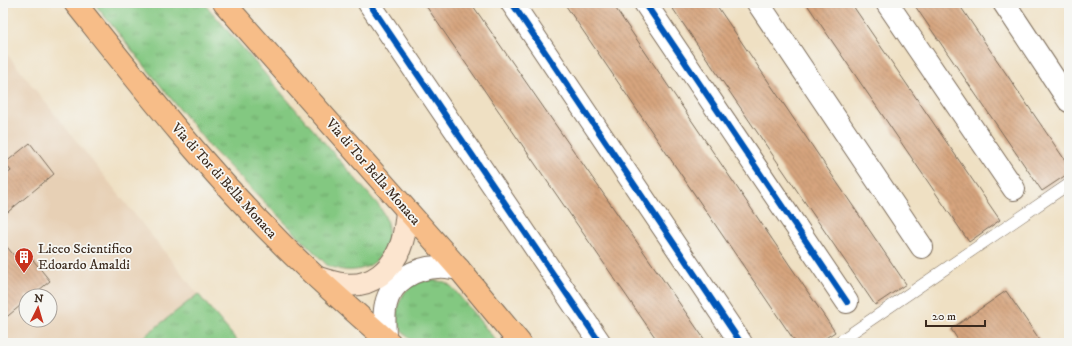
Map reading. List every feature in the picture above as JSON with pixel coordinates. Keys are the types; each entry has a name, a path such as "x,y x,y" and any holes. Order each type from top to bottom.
{"main road":[{"name":"Via di Tor di Bella Monaca","path":"75,3 201,158 274,237 387,341"},
{"name":"Via di Tor Bella Monaca","path":"224,3 459,269 520,343"},
{"path":"318,278 341,284 353,285 364,283 379,276 392,264 400,249 403,241 407,211"}],"street":[{"path":"369,3 600,343"},
{"path":"512,3 741,343"},
{"path":"645,3 848,302"},
{"path":"758,3 922,247"},
{"path":"887,3 1014,189"},
{"path":"1004,3 1069,101"},
{"path":"387,341 385,305 393,288 399,281 417,270 426,268 438,267 459,269"}],"lane":[{"path":"837,343 1069,184"}],"shaded area":[{"path":"3,49 198,294 136,343 3,343"}],"green space":[{"path":"94,3 204,3 379,206 386,221 388,234 386,247 379,258 369,265 357,270 343,270 327,265 211,148"},
{"path":"429,280 445,282 452,287 498,343 415,343 407,336 403,332 398,320 398,306 408,288 414,284"},
{"path":"198,294 239,343 136,343"}],"building":[{"path":"424,3 471,3 707,343 659,343"},
{"path":"564,3 612,3 835,332 818,343 796,343"},
{"path":"669,3 715,3 906,284 875,305"},
{"path":"806,3 851,3 1000,220 969,242"},
{"path":"913,3 958,3 1069,166 1069,173 1042,191"},
{"name":"Liceo Scientifico Edoardo Amaldi","path":"30,143 54,174 3,216 3,177 11,171 5,163"},
{"name":"Liceo Scientifico Edoardo Amaldi","path":"3,242 16,258 25,250 50,281 42,288 18,288 18,308 3,320"},
{"path":"1006,291 1042,343 960,343 951,329"}],"cycle path":[{"path":"369,3 600,343"},
{"path":"512,3 741,343"},
{"path":"645,3 847,302"}],"place":[{"name":"Liceo Scientifico Edoardo Amaldi","path":"24,274"}]}
